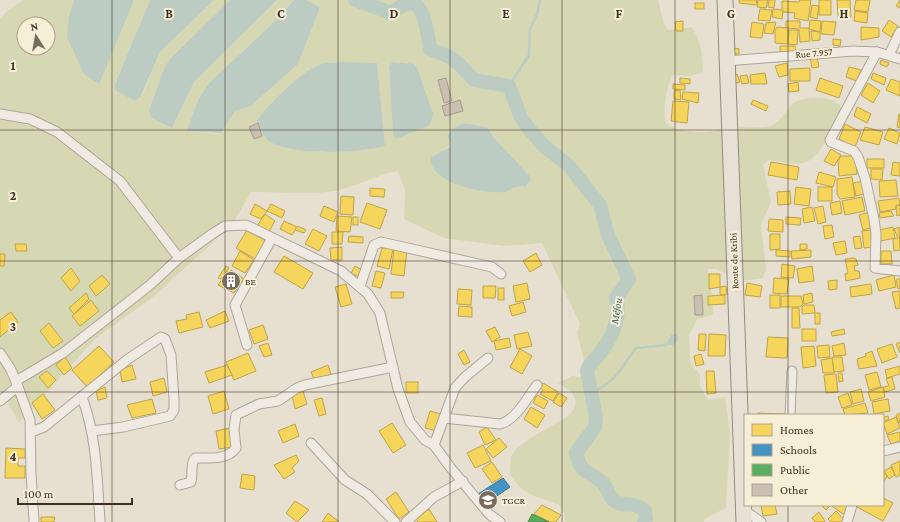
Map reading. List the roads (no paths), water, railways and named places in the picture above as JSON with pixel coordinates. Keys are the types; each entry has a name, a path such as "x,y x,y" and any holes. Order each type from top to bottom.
{"main road":[{"name":"Route de Kribi","path":"725,0 726,61 743,442 744,516"}],"street":[{"path":"890,55 900,32"},
{"name":"Rue 7.957","path":"726,61 826,52 877,52 900,59"},
{"path":"877,52 830,140 831,142 854,151 858,157 865,178 874,219 876,234 875,268 900,271"},
{"path":"0,114 30,118 57,132 120,181 179,258"},
{"path":"16,381 63,353 150,285 179,258 225,226 246,225 335,268 360,286 368,294 380,313 398,390 410,422 425,440 434,445 489,514 500,522"},
{"path":"247,345 235,305 272,238"},
{"path":"360,286 374,245 382,242 492,267 501,274"},
{"path":"31,432 44,428 128,359 153,341 160,338 165,339 171,355 174,399 174,410 170,416 124,428 92,431"},
{"path":"0,353 10,368 16,381 30,420 34,522"},
{"path":"434,445 455,388 464,377 488,358"},
{"path":"180,486 191,482 193,476 192,462 195,458 218,457 233,453 236,448 234,429 236,415 259,404 278,401 296,388 305,385 393,367"},
{"path":"790,414 792,371"},
{"path":"0,401 18,387 16,381"},
{"path":"444,418 500,424 506,422 512,417 537,384"},
{"path":"82,396 91,420 98,471 100,522"},
{"path":"311,443 345,480 367,494 395,522"},
{"path":"884,451 900,447"},
{"path":"406,522 434,497 463,481"},
{"path":"365,489 395,522"},
{"path":"847,522 852,506"},
{"path":"744,516 761,522"}],"waterway":[{"name":"Méfou","path":"355,0 391,13 406,4 411,3 416,5 423,15 430,49 450,57 474,80 509,86 521,118 543,145 569,166 600,205 608,235 629,279 616,298 618,313 611,336 603,350 590,364 587,371 596,417 595,427 576,453 583,469 602,482 615,501 623,504 635,505 645,511 646,519 644,522"},
{"path":"509,86 529,55 530,29 537,14 540,0"},
{"path":"596,390 610,382 615,377 636,348 666,345"}],"place":[{"name":"BE","path":"231,281"},
{"name":"TGCR","path":"488,500"}]}
